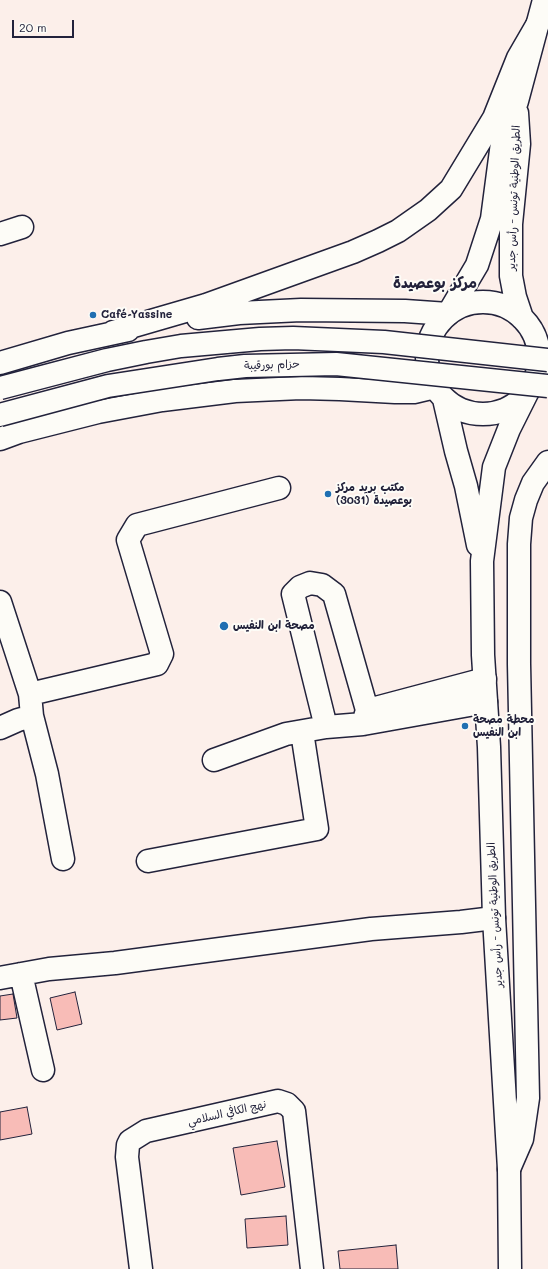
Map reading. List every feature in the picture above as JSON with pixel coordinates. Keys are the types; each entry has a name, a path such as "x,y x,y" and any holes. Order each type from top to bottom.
{"main road":[{"name":"الطريق الوطنية تونس - رأس جدير","path":"448,314 477,265 492,219 502,143 517,101 542,10"},
{"path":"0,363 206,305 353,252 398,231 428,210 451,189 490,124 518,58 542,10"},
{"name":"الطريق الوطنية تونس - رأس جدير","path":"517,101 519,144 511,224 511,276 522,318"},
{"path":"0,234 22,227"},
{"path":"478,302 494,303 509,308 522,318 531,328 537,341 539,355 536,375 527,393 513,405 496,413 477,414 460,409 440,393 429,375 427,348 431,335 438,324 448,314 462,306 478,302"},
{"path":"113,332 195,318 239,313 308,310 405,311 448,314"},
{"path":"0,388 108,360 146,352 188,345 260,339 300,338 384,342 548,360"},
{"name":"حزام بورقيبة","path":"0,416 108,386 199,371 245,366 336,364 548,386"},
{"path":"0,439 25,430 98,412 162,400 234,391 301,388 440,393"},
{"name":"الطريق الوطنية تونس - رأس جدير","path":"440,393 466,486 482,561"},
{"name":"الطريق الوطنية تونس - رأس جدير","path":"510,1269 509,1170 494,918 482,561 494,467 509,429 527,393"},
{"path":"509,1170 522,1138 528,1098 519,664 519,544 526,500 533,483 548,462"},
{"path":"30,694 157,664 162,654 128,540 137,525 278,488"},
{"path":"326,727 293,594 300,587 310,583 322,584 334,594 365,717"},
{"path":"0,602 30,694 32,716 47,774 63,859"},
{"path":"214,760 286,734 326,727 365,717 485,679"},
{"path":"365,717 486,702"},
{"path":"0,728 32,716"},
{"path":"148,861 317,829 302,732"},
{"path":"43,1070 10,976 49,969 129,961 371,929 494,918"},
{"name":"نهج الكافي السلامي","path":"141,1269 127,1156 130,1141 146,1131 278,1101 287,1104 294,1111 312,1269"}],"building":[{"path":"75,992 82,1024 57,1030 50,998"},
{"path":"13,994 17,1018 0,1020 0,996"},
{"path":"27,1107 32,1134 0,1140 0,1112"},
{"path":"277,1141 285,1187 241,1195 233,1148"},
{"path":"286,1216 288,1245 247,1248 245,1219"},
{"path":"396,1245 398,1269 340,1269 338,1251"}],"place":[{"name":"Café Yassine","path":"93,315"},
{"name":"مكتب بريد مركز بوعصيدة (3031)","path":"328,494"},
{"name":"مصحة ابن النفيس","path":"224,626"},
{"name":"محطة مصحة ابن النفيس","path":"465,726"}],"district":[{"name":"مركز بوعصيدة","path":"435,283"}]}
